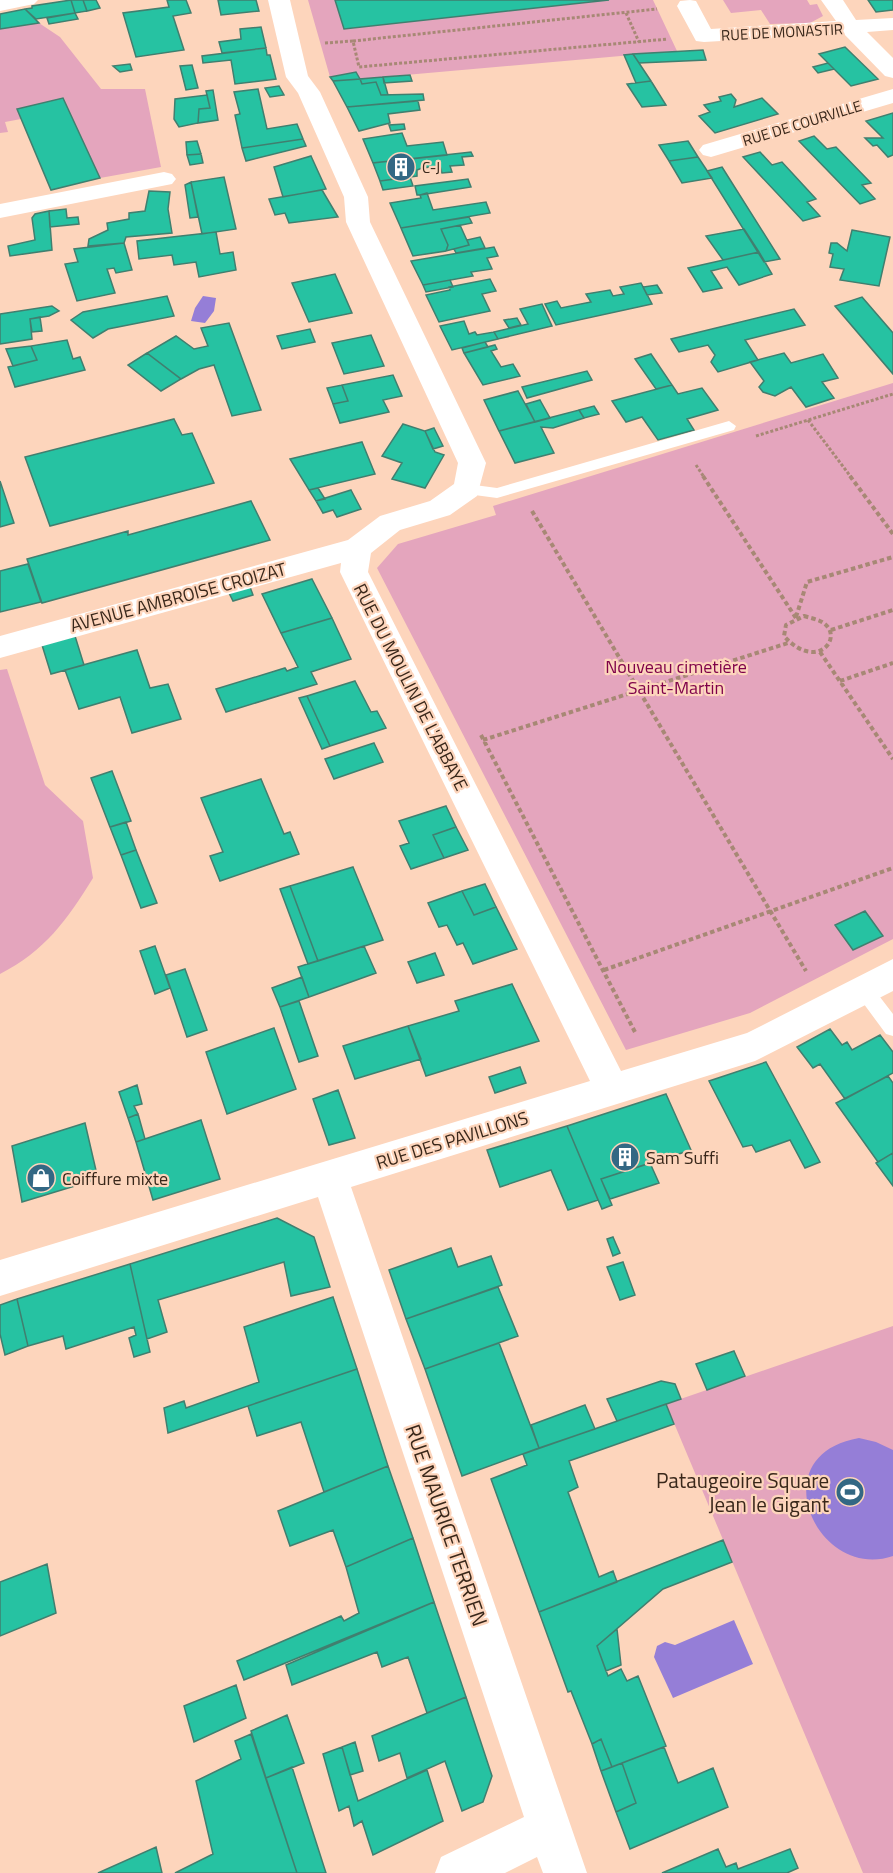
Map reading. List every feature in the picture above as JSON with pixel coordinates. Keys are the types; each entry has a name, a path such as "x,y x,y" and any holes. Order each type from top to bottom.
{"street":[{"path":"0,4 27,0"},
{"path":"279,0 297,77 309,92 356,197 358,222 472,463 467,489 440,508 390,523 357,548"},
{"path":"832,0 851,28 893,71"},
{"name":"RUE DE MONASTIR","path":"688,6 704,36 893,24"},
{"name":"RUE DE COURVILLE","path":"711,150 893,96"},
{"path":"0,211 164,179"},
{"name":"AVENUE AMBROISE CROIZAT","path":"0,646 357,548"},
{"name":"RUE DU MOULIN DE L'ABBAYE","path":"357,548 354,572 607,1078 609,1092"},
{"name":"RUE DES PAVILLONS","path":"0,1278 755,1046 878,982"},
{"name":"RUE MAURICE TERRIEN","path":"330,1178 565,1873"},
{"path":"457,1873 550,1828"}],"lane":[{"path":"467,489 497,493 729,426"},
{"path":"878,982 893,1028"}],"path":[{"path":"290,46 688,6"},
{"path":"626,13 639,42"},
{"path":"353,41 359,67 704,36"},
{"path":"808,420 893,534"},
{"path":"690,456 796,618"},
{"path":"530,508 637,692 806,971"},
{"path":"796,618 807,582 893,557"},
{"path":"831,630 893,610"},
{"path":"813,617 831,630 831,644 820,652 805,653 788,643 784,630 786,625 796,618 813,617"},
{"path":"483,741 788,643"},
{"path":"820,652 893,759"},
{"path":"840,681 893,663"},
{"path":"478,730 636,1034"},
{"path":"603,970 893,868"}],"green space":[{"path":"308,0 335,0 344,29 609,0 653,0 677,51 360,79 355,72 330,77"},
{"path":"723,0 807,0 810,5 817,4 823,16 810,23 770,24 761,10 731,13"},
{"path":"39,23 60,37 101,89 145,89 161,167 100,178 63,98 17,109 21,119 5,122 8,132 0,133 0,29"},
{"name":"Nouveau cimetière Saint-Martin","path":"893,383 893,939 750,1013 626,1050 377,568 398,544 496,515 493,506"},
{"path":"7,669 45,785 83,821 93,878 54,933 30,955 0,974 0,670"},
{"path":"893,1326 893,1873 863,1873 666,1404"}],"shaded area":[{"path":"203,296 216,298 214,311 205,323 191,321 195,308"},
{"name":"Pataugeoire Square Jean le Gigant","path":"859,1438 876,1442 893,1450 893,1556 866,1559 842,1551 823,1535 810,1513 806,1490 812,1467 829,1449"},
{"path":"734,1620 753,1664 673,1698 654,1657 657,1646 665,1642 675,1645"}],"building":[{"path":"71,0 83,0 87,11 75,13"},
{"path":"71,0 75,13 36,19 25,9 32,8 32,6"},
{"path":"83,0 96,0 100,8 87,11"},
{"path":"167,0 186,0 191,13 173,16 184,50 136,57 123,13 169,7"},
{"path":"218,0 256,0 259,11 221,15"},
{"path":"335,0 609,0 344,29"},
{"path":"868,0 893,0 893,10 876,12"},
{"path":"25,9 39,23 0,29 0,14"},
{"path":"75,13 78,19 49,24 47,18"},
{"path":"261,27 266,48 222,53 219,42 241,39 240,29"},
{"path":"845,47 878,79 851,86 819,54"},
{"path":"266,48 276,79 235,84 231,60 203,63 202,56"},
{"path":"703,50 706,60 639,63 633,54"},
{"path":"633,54 651,81 636,83 624,55"},
{"path":"828,63 834,69 818,73 813,67"},
{"path":"130,64 132,70 120,72 113,66"},
{"path":"192,65 198,88 186,90 180,66"},
{"path":"356,72 360,79 333,81 330,77"},
{"path":"410,75 412,81 384,83 383,77"},
{"path":"383,77 388,95 381,95 376,82 362,84 360,79"},
{"path":"360,79 362,84 376,82 381,95 423,94 424,100 347,107 333,81"},
{"path":"651,81 666,105 642,107 627,84"},
{"path":"279,86 284,95 270,97 265,88"},
{"path":"258,89 267,129 297,124 303,139 242,148 235,115 240,114 234,92"},
{"path":"213,90 218,120 198,123 199,109 210,108 206,91"},
{"path":"731,94 736,100 734,107 762,98 778,114 715,133 699,116 710,112 704,105 721,101 719,97"},
{"path":"207,95 210,108 199,109 198,123 179,127 174,119 175,99"},
{"path":"63,98 100,178 51,190 17,109"},
{"path":"418,101 420,110 388,114 390,123 359,131 347,107"},
{"path":"893,113 893,155 888,157 877,145 873,146 865,138 883,138 866,121"},
{"path":"404,124 405,129 391,131 389,125"},
{"path":"402,133 407,146 443,142 447,155 373,163 363,139"},
{"path":"814,136 827,149 836,147 871,183 862,185 875,199 860,204 799,141"},
{"path":"303,139 306,146 246,161 242,148"},
{"path":"197,141 201,154 187,155 186,142"},
{"path":"688,141 698,157 669,161 659,145"},
{"name":"C-J","path":"471,152 473,156 462,157 464,165 450,166 452,172 442,173 440,166 422,168 417,170 417,176 380,181 373,163"},
{"path":"760,152 772,165 782,162 816,199 807,202 820,216 803,221 743,157"},
{"path":"201,154 203,163 190,165 187,155"},
{"path":"311,156 326,189 283,197 274,167"},
{"path":"698,157 712,178 682,183 669,161"},
{"path":"722,167 780,259 764,262 707,171"},
{"path":"224,177 236,229 202,234 191,182"},
{"path":"410,177 413,186 383,190 380,181"},
{"path":"468,179 471,187 420,195 417,195 415,186"},
{"path":"191,182 198,217 190,218 185,185"},
{"path":"322,190 338,217 289,223 285,213 275,215 269,199"},
{"path":"149,191 170,192 168,209 172,233 126,237 124,243 88,246 89,239 108,230 107,223 129,219 129,213 145,211"},
{"path":"427,193 433,210 486,202 490,213 401,228 390,203 421,198 420,195"},
{"path":"66,209 67,218 78,217 79,224 50,227 49,211"},
{"path":"49,211 52,250 10,256 8,246 35,240 32,218 35,214"},
{"path":"469,217 472,223 441,229 448,245 446,251 413,256 401,228"},
{"path":"460,225 469,245 446,251 448,245 441,229"},
{"path":"744,229 759,252 723,260 706,236"},
{"path":"852,230 890,237 879,286 840,280 844,269 830,267 833,254 829,253 831,243 837,243 847,251"},
{"path":"216,232 220,254 233,252 236,270 199,277 196,262 174,265 172,255 139,259 137,241"},
{"path":"480,237 485,248 456,253 454,249 469,245 467,240"},
{"path":"124,243 132,270 116,273 114,268 107,269 115,293 77,301 65,264 78,262 74,249"},
{"path":"494,247 498,256 487,258 492,269 471,272 473,276 423,285 411,261"},
{"path":"759,252 772,274 739,285 727,267 711,271 722,288 703,292 688,268"},
{"path":"335,274 352,313 309,322 292,283"},
{"path":"490,279 496,291 482,294 490,311 439,322 426,295 450,290 449,287"},
{"path":"450,280 453,287 426,292 423,285"},
{"path":"641,283 652,304 556,325 545,304 557,301 561,308 591,302 586,294 610,290 613,296 624,294 620,287"},
{"path":"657,285 662,293 647,295 643,287"},
{"path":"167,296 174,316 108,329 93,338 71,320 83,312"},
{"path":"862,297 893,333 893,374 835,306"},
{"path":"542,304 552,326 498,339 494,332 528,324 520,309"},
{"path":"52,306 59,311 49,316 30,319 32,339 0,344 0,314"},
{"path":"794,309 805,325 745,340 758,360 718,372 711,362 715,355 708,345 679,352 671,339"},
{"path":"40,317 42,331 32,332 30,319"},
{"path":"517,318 521,325 509,328 504,320"},
{"path":"464,321 469,334 494,332 498,339 452,350 440,326"},
{"path":"229,323 261,410 232,416 214,365 199,369 181,379 147,353 176,336 194,349 208,346 201,328"},
{"path":"310,329 315,342 282,349 277,336"},
{"path":"371,335 384,366 344,374 332,343"},
{"path":"67,340 73,359 80,357 85,370 15,387 8,367 37,360 31,346"},
{"path":"485,342 488,347 464,353 462,348"},
{"path":"495,345 497,349 491,351 501,367 513,364 520,376 483,385 464,353"},
{"path":"31,346 37,360 13,366 6,349"},
{"path":"147,353 181,379 161,391 128,365"},
{"path":"784,353 791,363 823,354 838,378 822,382 834,398 806,407 791,387 775,396 763,392 759,387 764,381 750,362"},
{"path":"651,354 672,385 656,389 635,359"},
{"path":"587,371 592,380 527,398 522,387"},
{"path":"393,375 402,396 383,400 389,412 340,423 333,404 348,401 342,385"},
{"path":"342,385 348,401 333,404 327,388"},
{"path":"672,385 678,394 702,388 718,410 687,419 694,430 658,440 642,417 626,422 612,401"},
{"path":"518,391 535,422 499,431 484,400"},
{"path":"540,400 550,418 535,422 526,404"},
{"path":"594,406 599,414 584,418 579,410"},
{"path":"579,410 584,418 553,428 541,427 554,453 515,463 499,431"},
{"path":"174,419 182,435 192,433 214,483 50,526 25,457"},
{"path":"403,424 425,431 435,452 444,455 425,488 392,479 402,463 382,456"},
{"path":"434,428 443,446 433,449 425,431"},
{"path":"362,442 375,474 309,490 290,459"},
{"path":"0,481 14,523 0,527"},
{"path":"318,488 325,499 316,501 309,490"},
{"path":"351,490 361,509 337,517 333,510 323,513 316,501"},
{"path":"251,501 270,540 42,603 27,559 128,531 128,535"},
{"path":"28,564 41,602 0,612 0,571"},
{"path":"312,579 332,618 281,633 262,594"},
{"path":"250,587 253,595 233,601 229,593"},
{"path":"332,618 351,659 311,672 317,684 226,712 216,689 285,668 287,671 298,667 281,633"},
{"path":"75,636 84,665 51,674 42,645"},
{"path":"137,650 150,688 168,684 181,719 132,733 120,697 79,709 65,670"},
{"path":"355,681 371,712 377,711 386,728 330,746 307,696"},
{"path":"307,696 330,746 322,749 299,698"},
{"path":"374,743 383,762 334,779 325,759"},
{"path":"112,771 131,821 110,827 91,778"},
{"path":"261,779 284,834 290,832 299,854 220,881 210,856 223,852 201,798"},
{"path":"446,806 456,827 433,835 444,858 411,869 400,846 409,843 399,821"},
{"path":"126,822 136,850 121,855 110,827"},
{"path":"456,827 468,850 444,858 433,835"},
{"path":"136,850 157,903 141,908 121,855"},
{"path":"353,867 383,940 318,961 290,886"},
{"path":"485,884 496,907 474,915 462,891"},
{"path":"290,886 318,961 308,964 280,889"},
{"path":"462,891 474,915 496,907 517,949 473,964 463,943 457,945 447,925 439,927 428,903"},
{"path":"865,911 883,936 853,950 835,925"},
{"path":"155,946 170,988 155,994 140,951"},
{"path":"364,946 376,973 309,997 298,967"},
{"path":"435,953 444,975 417,983 408,962"},
{"path":"185,969 207,1030 187,1037 166,975"},
{"path":"302,977 309,997 280,1007 272,988"},
{"path":"512,984 539,1041 426,1076 408,1026 459,1011 455,1001"},
{"path":"299,1001 318,1056 299,1062 280,1007"},
{"path":"408,1026 421,1059 355,1079 343,1046"},
{"path":"274,1028 296,1089 227,1114 206,1052"},
{"path":"830,1029 842,1045 847,1042 852,1050 880,1035 893,1052 893,1073 845,1099 820,1064 813,1068 797,1047"},
{"path":"766,1062 820,1162 805,1168 790,1140 756,1152 752,1145 743,1147 709,1081"},
{"path":"520,1067 526,1083 495,1093 489,1077"},
{"path":"888,1076 893,1083 893,1153 878,1162 836,1103"},
{"path":"137,1085 142,1104 134,1106 138,1114 128,1118 119,1092"},
{"path":"338,1090 355,1138 329,1145 313,1099"},
{"name":"Sam Suffi","path":"666,1094 691,1150 601,1179 612,1205 602,1209 567,1126"},
{"path":"138,1114 145,1139 136,1142 128,1118"},
{"path":"201,1120 220,1179 153,1200 136,1142"},
{"path":"85,1123 98,1179 22,1202 12,1146"},
{"path":"567,1126 598,1200 568,1210 551,1170 500,1187 487,1150"},
{"path":"893,1153 893,1186 876,1163"},
{"path":"650,1163 659,1183 610,1199 601,1179"},
{"path":"277,1218 314,1237 330,1287 291,1296 284,1262 158,1300 167,1332 147,1339 130,1264"},
{"path":"613,1237 620,1253 613,1256 607,1239"},
{"path":"451,1248 458,1267 491,1256 502,1285 406,1319 389,1270"},
{"path":"623,1262 635,1295 620,1300 607,1267"},
{"path":"130,1264 150,1352 134,1357 129,1338 136,1335 134,1327 66,1349 63,1336 28,1346 17,1299"},
{"path":"498,1287 518,1336 425,1369 406,1319"},
{"path":"333,1297 357,1369 168,1433 164,1408 184,1401 186,1408 259,1382 244,1327"},
{"path":"17,1299 28,1346 5,1355 0,1334 0,1305"},
{"path":"499,1343 539,1448 462,1476 425,1369"},
{"path":"734,1351 745,1376 707,1390 696,1364"},
{"path":"357,1369 388,1466 324,1492 301,1422 257,1436 248,1406"},
{"path":"661,1381 675,1384 681,1399 617,1421 607,1399"},
{"path":"666,1404 674,1424 569,1461 578,1487 568,1492 599,1577 613,1571 617,1582 539,1612 491,1479 527,1465 523,1454"},
{"path":"585,1405 595,1429 539,1448 531,1425"},
{"path":"388,1466 413,1538 346,1567 333,1530 290,1546 278,1511"},
{"path":"413,1538 434,1602 244,1680 237,1661 341,1616 344,1621 359,1613 346,1567"},
{"path":"723,1540 732,1562 663,1589 597,1646 608,1676 621,1669 627,1681 638,1676 666,1746 612,1767 601,1739 592,1744 571,1691 568,1692 539,1612"},
{"path":"47,1564 56,1613 0,1636 0,1582"},
{"path":"434,1602 466,1697 427,1713 408,1657 382,1667 377,1652 292,1685 286,1665"},
{"path":"617,1629 621,1665 606,1671 597,1646"},
{"path":"236,1685 246,1718 194,1742 184,1706"},
{"path":"466,1697 492,1776 483,1802 462,1811 445,1761 407,1778 400,1753 379,1761 372,1736"},
{"path":"287,1715 304,1763 266,1778 251,1731"},
{"path":"251,1734 297,1873 175,1873 213,1854 196,1781 241,1759 235,1741"},
{"path":"601,1739 612,1767 601,1771 592,1744"},
{"path":"355,1742 363,1771 350,1775 342,1747"},
{"path":"342,1747 358,1801 427,1770 443,1821 373,1855 362,1821 354,1826 349,1806 339,1811 323,1754"},
{"path":"664,1747 678,1783 713,1768 728,1807 630,1849 616,1812 636,1803 622,1763"},
{"path":"622,1763 636,1803 616,1812 601,1771"},
{"path":"292,1767 326,1873 297,1873 266,1778"},
{"path":"156,1847 162,1873 98,1873"},
{"path":"718,1849 726,1867 736,1863 738,1869 790,1849 798,1868 787,1873 662,1873"}],"place":[{"name":"C-J","path":"401,167"},
{"name":"Sam Suffi","path":"625,1157"},
{"name":"Coiffure mixte","path":"41,1178"},
{"name":"Pataugeoire Square Jean le Gigant","path":"850,1492"}]}
